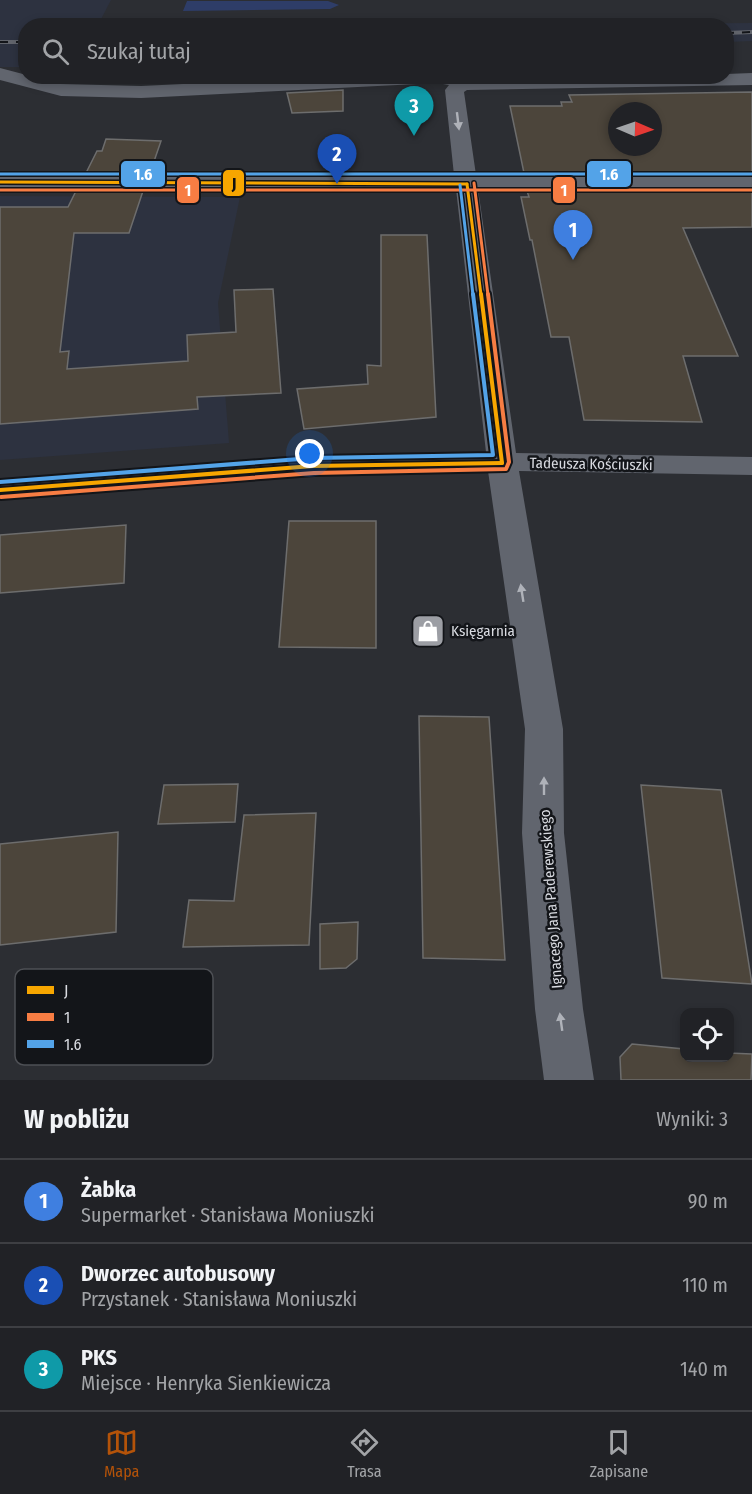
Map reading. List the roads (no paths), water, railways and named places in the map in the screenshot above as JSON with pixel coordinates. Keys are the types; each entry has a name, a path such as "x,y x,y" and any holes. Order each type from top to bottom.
{"street":[{"path":"0,74 18,79"},
{"path":"734,79 752,79"},
{"path":"38,84 61,90 107,91 213,90 316,84"},
{"name":"Ignacego Jana Paderewskiego","path":"463,84 454,90 502,463 544,729 543,833 559,1009 569,1080"},
{"path":"0,182 467,184 752,182"},
{"name":"Tadeusza Kościuszki","path":"0,490 314,464 446,461 752,466"}],"railway":[{"path":"734,33 752,32"},
{"path":"0,42 18,42"}],"place":[{"name":"PKS","path":"414,136"},
{"name":"Dworzec autobusowy","path":"337,184"},
{"name":"Żabka","path":"573,260"},
{"name":"Księgarnia","path":"428,631"}]}
